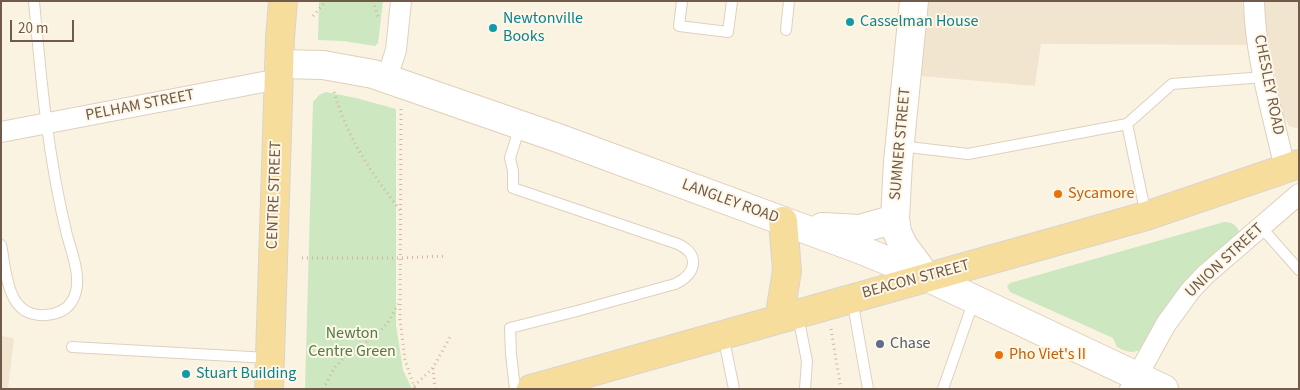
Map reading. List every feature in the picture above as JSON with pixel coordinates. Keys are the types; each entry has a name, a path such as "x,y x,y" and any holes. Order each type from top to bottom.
{"main road":[{"name":"CENTRE STREET","path":"269,389 279,71 284,1"},
{"name":"BEACON STREET","path":"531,389 566,384 722,334 1146,216 1292,166"},
{"path":"787,223 788,316"}],"street":[{"path":"387,78 396,50 401,1"},
{"name":"SUMNER STREET","path":"914,1 899,146 895,219 897,232 903,244 927,277"},
{"name":"CHESLEY ROAD","path":"1254,1 1254,16 1264,76 1292,166"},
{"name":"LANGLEY ROAD","path":"279,71 333,66 365,72 520,125 787,223 927,277 974,299 1134,382 1164,389"},
{"name":"PELHAM STREET","path":"1,132 46,124 279,71"},
{"name":"UNION STREET","path":"1134,382 1172,315 1190,291 1205,275 1299,194"},
{"path":"787,223 855,230 895,219"}],"lane":[{"path":"1,244 11,293 18,306 27,312 43,315 55,314 69,306 76,290 76,270 62,212 46,124 34,1"},
{"path":"682,1 679,26 728,32 732,1"},
{"path":"786,30 789,1"},
{"path":"899,146 968,154 1127,124 1172,84 1264,76"},
{"path":"1127,124 1146,216"},
{"path":"515,389 510,328 675,284 689,275 693,264 688,251 678,244 513,188 513,171 510,158 520,125"},
{"path":"1260,227 1299,270"},
{"path":"852,298 868,389"},
{"path":"943,389 974,299"},
{"path":"788,316 807,361 805,389"},
{"path":"722,334 734,389"},
{"path":"72,346 270,358"}],"path":[{"path":"313,16 326,1"},
{"path":"334,89 339,108 355,145 369,170 401,212"},
{"path":"402,106 399,302 403,354 414,388 433,368 450,338"},
{"path":"302,258 446,256"},
{"path":"323,389 335,367 348,354 375,336 387,324 399,302"},
{"path":"831,329 842,389"},
{"path":"433,368 436,389"}],"shaded area":[{"path":"929,1 1242,1 1249,45 1041,44 1035,86 920,76"},
{"path":"1265,1 1299,1 1299,129 1289,126 1283,115 1265,26"},
{"path":"1,336 14,338 8,389 1,389"}],"green space":[{"path":"319,1 383,1 378,43 375,46 343,41 318,40"},
{"name":"Newton Centre Green","path":"326,92 396,109 396,325 403,370 412,389 305,388 313,102 319,95"},
{"path":"1224,222 1238,228 1240,234 1145,347 1138,351 1131,352 1121,349 1117,347 1113,338 1010,292 1007,286 1010,283"}],"place":[{"name":"Casselman House","path":"850,22"},
{"name":"Newtonville Books","path":"493,28"},
{"name":"Sycamore","path":"1058,194"},
{"name":"Chase","path":"880,344"},
{"name":"Pho Viet's II","path":"999,355"},
{"name":"Stuart Building","path":"186,374"}]}
